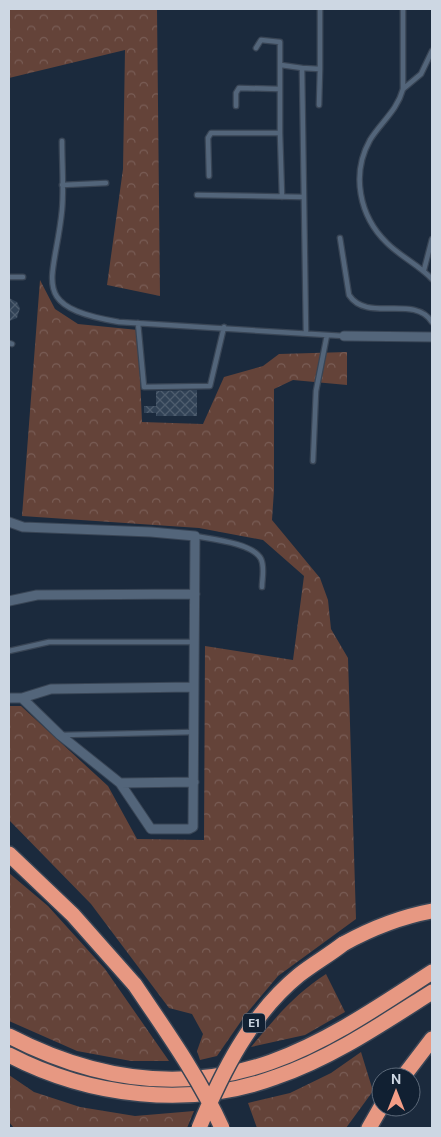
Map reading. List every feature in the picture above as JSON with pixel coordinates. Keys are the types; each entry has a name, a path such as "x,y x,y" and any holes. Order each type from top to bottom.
{"highway":[{"path":"9,854 73,915 135,985 176,1046 212,1106 222,1128"},
{"name":"E1","path":"199,1128 227,1066 257,1019 298,976 343,944 375,927 408,915 432,911"},
{"path":"9,1036 68,1063 109,1074 139,1078 207,1078 272,1062 317,1041 367,1014 432,972"},
{"path":"9,1055 58,1077 110,1090 173,1096 243,1088 278,1077 322,1056 377,1027 432,992"},
{"path":"411,1067 432,1039"},
{"path":"368,1128 375,1117"}],"street":[{"path":"344,336 432,337"},
{"path":"9,522 23,527 151,532 195,536 193,827 180,830 154,830 148,827 120,783 60,735 22,698"},
{"path":"9,601 37,595 195,594"},
{"path":"9,698 22,698 51,689 194,687"},
{"path":"120,783 194,782"}],"lane":[{"path":"319,105 320,9"},
{"path":"402,9 403,89 393,112 376,131 362,157 359,188 362,204 386,243 424,270 432,279"},
{"path":"256,48 261,40 280,42 282,197"},
{"path":"403,89 421,74 432,50"},
{"path":"281,65 320,69"},
{"path":"302,68 306,333"},
{"path":"236,106 236,93 239,88 280,89"},
{"path":"209,176 208,138 211,133 280,133"},
{"path":"62,141 62,210 52,261 54,292 61,302 73,311 87,316 138,323 344,336"},
{"path":"62,184 106,183"},
{"path":"197,195 303,198"},
{"path":"340,238 349,295 353,301 369,308 416,310 425,313 432,322"},
{"path":"424,270 432,239"},
{"path":"9,277 23,277"},
{"path":"138,323 144,387 210,386 224,327"},
{"path":"312,461 316,391 327,336"},
{"path":"195,536 248,548 258,554 263,567 262,587"},
{"path":"9,651 49,642 194,642"},
{"path":"60,735 194,732"}],"green space":[{"path":"9,9 157,9 160,296 107,285 123,169 125,50 9,78"},
{"path":"40,280 55,309 78,324 138,330 142,422 203,424 224,377 263,366 279,354 347,352 347,385 293,380 274,389 274,490 272,520 320,578 328,600 331,629 348,658 356,919 278,976 246,1014 217,1056 200,1060 197,1051 203,1034 192,1014 169,1008 91,904 9,820 9,706 21,706 108,786 137,839 204,840 205,646 293,660 304,576 263,540 199,528 22,516"},
{"path":"9,873 48,906 105,969 169,1061 131,1061 77,1051 9,1021"},
{"path":"326,974 345,1012 305,1035 251,1047 295,998"},
{"path":"361,1052 371,1084 371,1094 346,1128 257,1128 248,1103 290,1093 331,1073"},
{"path":"9,1075 34,1092 80,1107 135,1116 194,1111 187,1128 14,1128 9,1122"}],"building":[{"path":"9,298 17,302 20,308 17,318 9,321"},
{"path":"197,390 197,416 156,416 156,413 144,413 144,406 156,406 156,391"}]}
